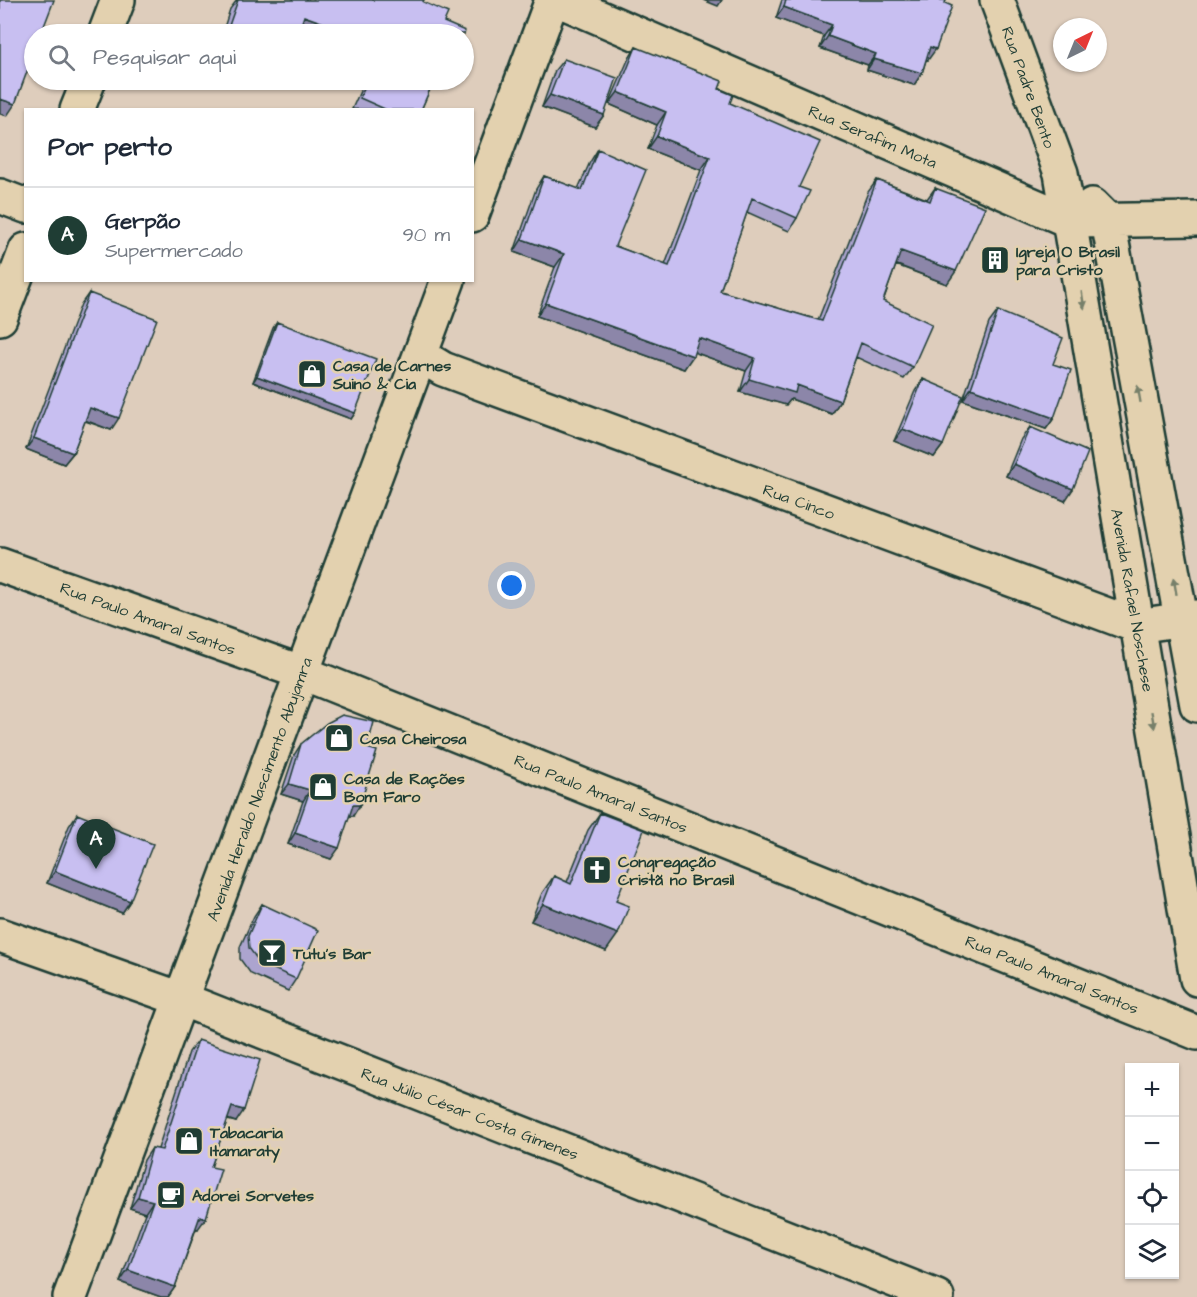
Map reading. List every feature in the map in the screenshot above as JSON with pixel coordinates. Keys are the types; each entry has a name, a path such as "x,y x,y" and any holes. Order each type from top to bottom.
{"street":[{"path":"109,24 118,0"},
{"path":"474,210 552,0"},
{"name":"Rua Serafim Mota","path":"559,0 1070,222 1197,219"},
{"name":"Rua Padre Bento","path":"997,0 1061,173 1070,222"},
{"path":"79,108 85,90"},
{"name":"Rua Padre Bento","path":"1061,173 1108,221"},
{"path":"0,196 24,205"},
{"path":"1108,221 1189,618 1197,705"},
{"name":"Avenida Rafael Noschese","path":"1070,222 1197,979"},
{"path":"0,318 24,255"},
{"name":"Avenida Heraldo Nascimento Abujamra","path":"70,1297 447,282"},
{"name":"Rua Cinco","path":"420,355 454,373 1137,626 1189,618"},
{"name":"Rua Paulo Amaral Santos","path":"0,566 303,673 1197,1033"},
{"name":"Rua Júlio César Costa Gimenes","path":"0,935 181,999 937,1297"}],"building":[{"path":"0,0 54,0 45,24 24,24 24,80 15,104 0,99"},
{"path":"238,0 424,0 423,2 448,13 444,22 449,24 327,24 304,16 301,24 230,24"},
{"path":"786,0 946,0 945,3 952,6 936,49 930,47 922,73 874,59 876,54 828,36 832,25 784,7"},
{"path":"636,47 722,81 719,89 733,95 730,103 820,142 799,187 810,191 797,218 752,198 720,291 822,321 877,180 930,201 935,188 985,207 956,271 901,251 883,301 932,324 913,367 861,343 840,401 797,385 795,393 749,379 755,358 699,338 693,356 546,303 564,254 522,239 544,176 582,190 598,149 646,170 615,246 669,266 710,157 657,136 666,112 618,92"},
{"path":"564,59 617,78 604,115 550,95"},
{"path":"364,90 430,90 422,108 382,108 360,98"},
{"path":"89,293 157,319 119,418 90,408 73,453 34,438"},
{"path":"998,311 1063,338 1053,364 1071,370 1054,418 971,388"},
{"name":"Casa de Carnes Suino & Cia","path":"277,322 376,359 355,413 257,376"},
{"path":"923,379 963,396 943,445 903,429"},
{"path":"1030,427 1088,452 1073,489 1014,464"},
{"path":"342,715 374,722 367,748 377,751 360,805 353,805 339,848 295,833 310,790 289,784 301,744 327,723"},
{"name":"Congregação Cristã no Brasil","path":"600,813 644,830 616,901 629,906 618,934 543,904 554,876 571,884"},
{"path":"77,814 153,844 130,901 55,871"},
{"name":"Tutu's Bar","path":"262,904 318,930 296,979 260,963 249,948 248,936"},
{"path":"198,1040 260,1060 244,1110 232,1107 211,1167 221,1169 206,1218 200,1216 175,1287 128,1270 153,1201 138,1197 152,1148 162,1150"}],"place":[{"name":"Igreja O Brasil para Cristo","path":"995,260"},
{"name":"Casa de Carnes Suino & Cia","path":"312,374"},
{"name":"Casa Cheirosa","path":"339,738"},
{"name":"Casa de Rações Bom Faro","path":"323,787"},
{"name":"Gerpão","path":"96,869"},
{"name":"Congregação Cristã no Brasil","path":"597,870"},
{"name":"Tutu's Bar","path":"272,953"},
{"name":"Tabacaria Itamaraty","path":"189,1141"},
{"name":"Adorei Sorvetes","path":"171,1195"}]}
